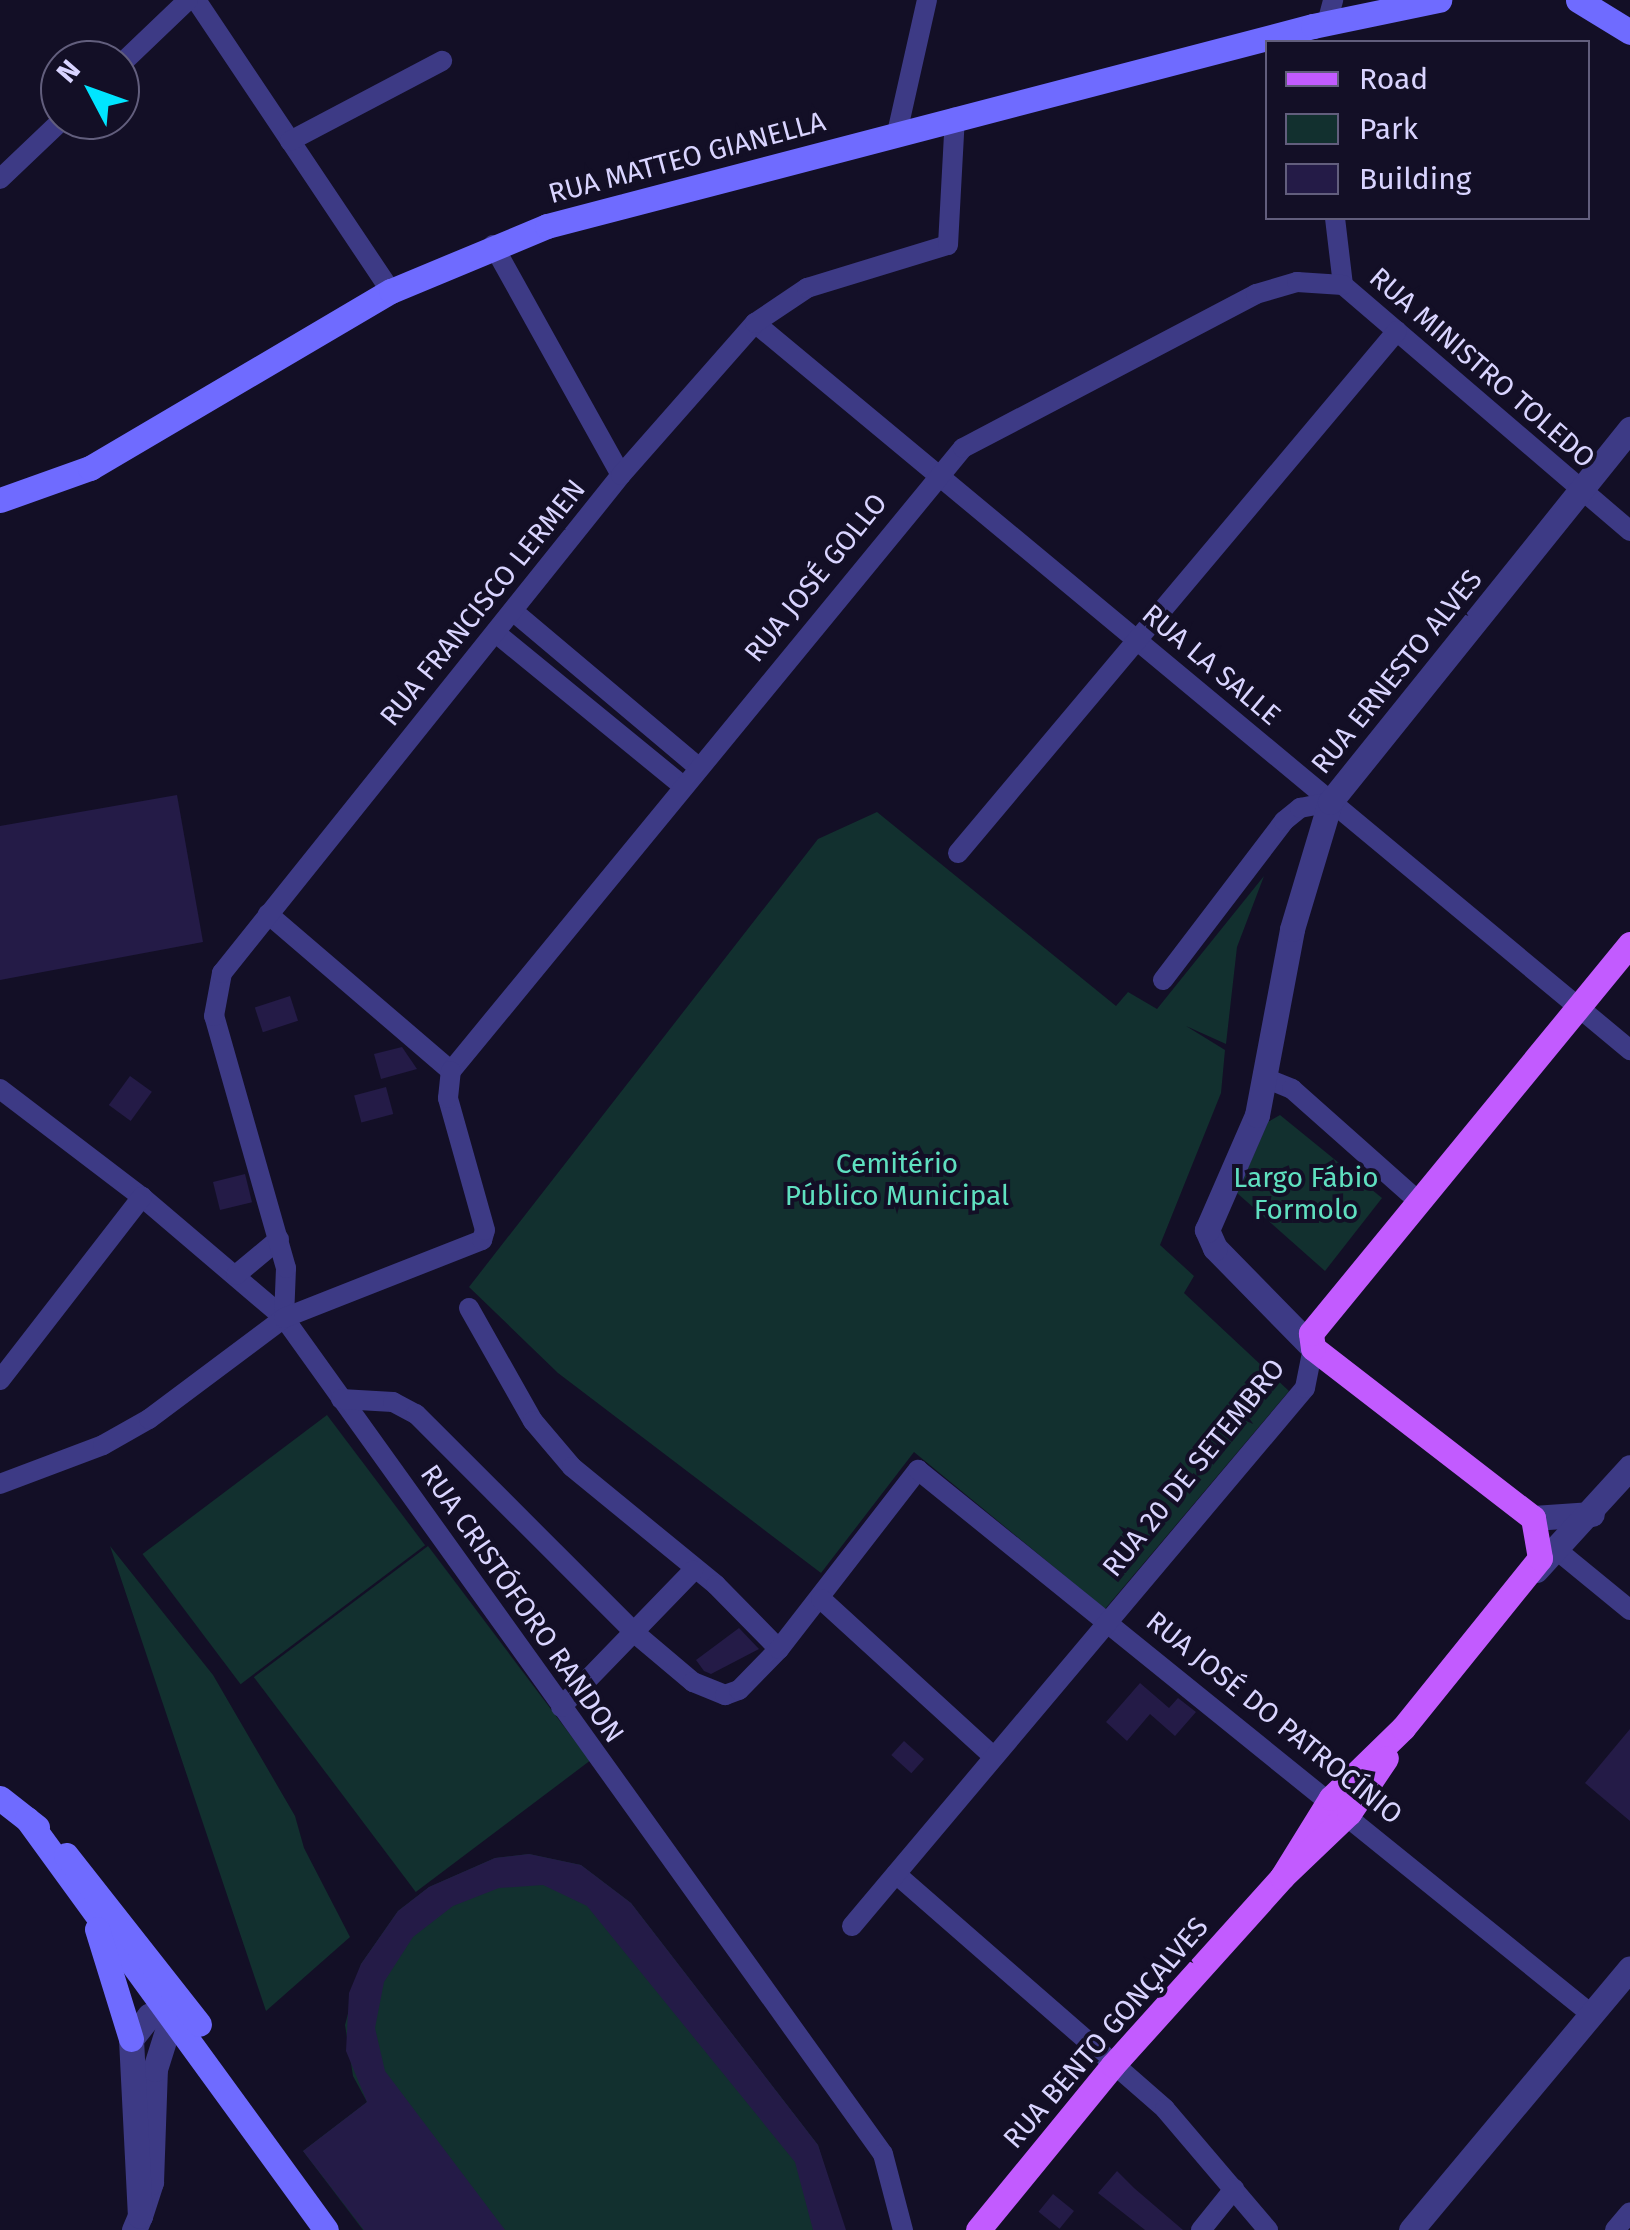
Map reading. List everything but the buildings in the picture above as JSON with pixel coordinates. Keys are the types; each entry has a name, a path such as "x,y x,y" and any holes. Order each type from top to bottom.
{"main road":[{"name":"RUA MATTEO GIANELLA","path":"0,500 90,468 391,291 493,245 897,133 1322,23 1439,0"},
{"path":"1578,0 1630,32"},
{"name":"RUA 20 DE SETEMBRO","path":"1313,1348 1318,1319 1630,944"},
{"path":"1313,1348 1533,1518 1540,1532 1536,1570"},
{"name":"RUA BENTO GONÇALVES","path":"978,2230 1113,2065 1282,1877 1536,1570"},
{"path":"0,1798 28,1819 135,1936 293,2167 301,2200"},
{"path":"28,1819 92,1914 172,2014 326,2230"},
{"path":"92,1914 131,2039"},
{"path":"135,1936 172,2014 237,2080"},
{"path":"162,2047 178,2042 195,2047"}],"street":[{"path":"140,46 188,0"},
{"path":"196,0 391,291"},
{"path":"897,133 927,0"},
{"path":"290,141 442,60"},
{"name":"RUA FRANCISCO LERMEN","path":"284,1318 286,1268 214,1016 222,973 621,474 754,323 806,288 948,244 955,118"},
{"path":"0,179 41,140"},
{"path":"1335,220 1343,286"},
{"path":"493,245 621,474"},
{"name":"RUA JOSÉ GOLLO","path":"451,1071 939,470 996,429 1256,294 1297,282 1343,286"},
{"name":"RUA MINISTRO TOLEDO","path":"1343,286 1630,531"},
{"name":"RUA LA SALLE","path":"754,323 939,470 1630,1050"},
{"path":"958,853 1134,636 1396,331"},
{"name":"RUA ERNESTO ALVES","path":"1163,980 1284,820 1300,808 1330,802 1630,429"},
{"path":"514,612 698,766"},
{"path":"496,633 683,786"},
{"path":"1313,1348 1208,1238 1265,1078 1292,929 1330,802"},
{"path":"0,1465 8,1482 149,1419 284,1318 482,1240 486,1230 448,1098 451,1071 268,914"},
{"path":"1265,1078 1292,1089 1418,1200"},
{"name":"RUA CRISTÓFORO RANDON","path":"0,1090 142,1198 284,1318 883,2154 903,2230"},
{"path":"0,1380 142,1198"},
{"path":"236,1275 279,1239"},
{"path":"468,1308 533,1421 572,1468 693,1571 716,1584 778,1650"},
{"name":"RUA 20 DE SETEMBRO","path":"852,1926 1304,1388 1313,1348"},
{"path":"341,1398 393,1402 416,1414 636,1634 693,1682 725,1694 738,1690 821,1599 994,1757"},
{"name":"RUA BENTO GONÇALVES","path":"1536,1570 1593,1513 1630,1467"},
{"name":"RUA JOSÉ DO PATROCÍNIO","path":"821,1599 918,1470 1340,1805 1592,2014"},
{"path":"1533,1518 1593,1513"},
{"path":"1558,1550 1630,1610"},
{"path":"561,1707 693,1571"},
{"path":"896,1874 1165,2109 1268,2230"},
{"path":"1412,2230 1630,1968"},
{"path":"172,2014 154,2097 157,2143 137,2223 131,2039 149,2016 172,2014"},
{"path":"1201,2230 1234,2190"},
{"path":"1615,2230 1630,2212"}],"green space":[{"name":"Cemitério Público Municipal","path":"877,812 1116,1006 1128,992 1157,1009 1264,876 1237,947 1226,1044 1186,1026 1225,1050 1221,1093 1160,1245 1194,1276 1184,1293 1289,1391 1105,1609 914,1452 821,1573 558,1373 469,1287 818,839"},
{"name":"Largo Fábio Formolo","path":"1280,1115 1382,1198 1325,1271 1237,1193 1268,1122"},
{"path":"327,1415 425,1545 241,1684 143,1554"},
{"path":"110,1546 213,1675 295,1816 304,1848 350,1937 266,2011"},
{"path":"428,1546 590,1761 416,1892 254,1677"},
{"path":"529,1854 581,1865 631,1903 818,2145 844,2230 363,2230 303,2151 367,2102 353,2076 345,2025 361,1964 398,1911 429,1887 495,1858"}]}
